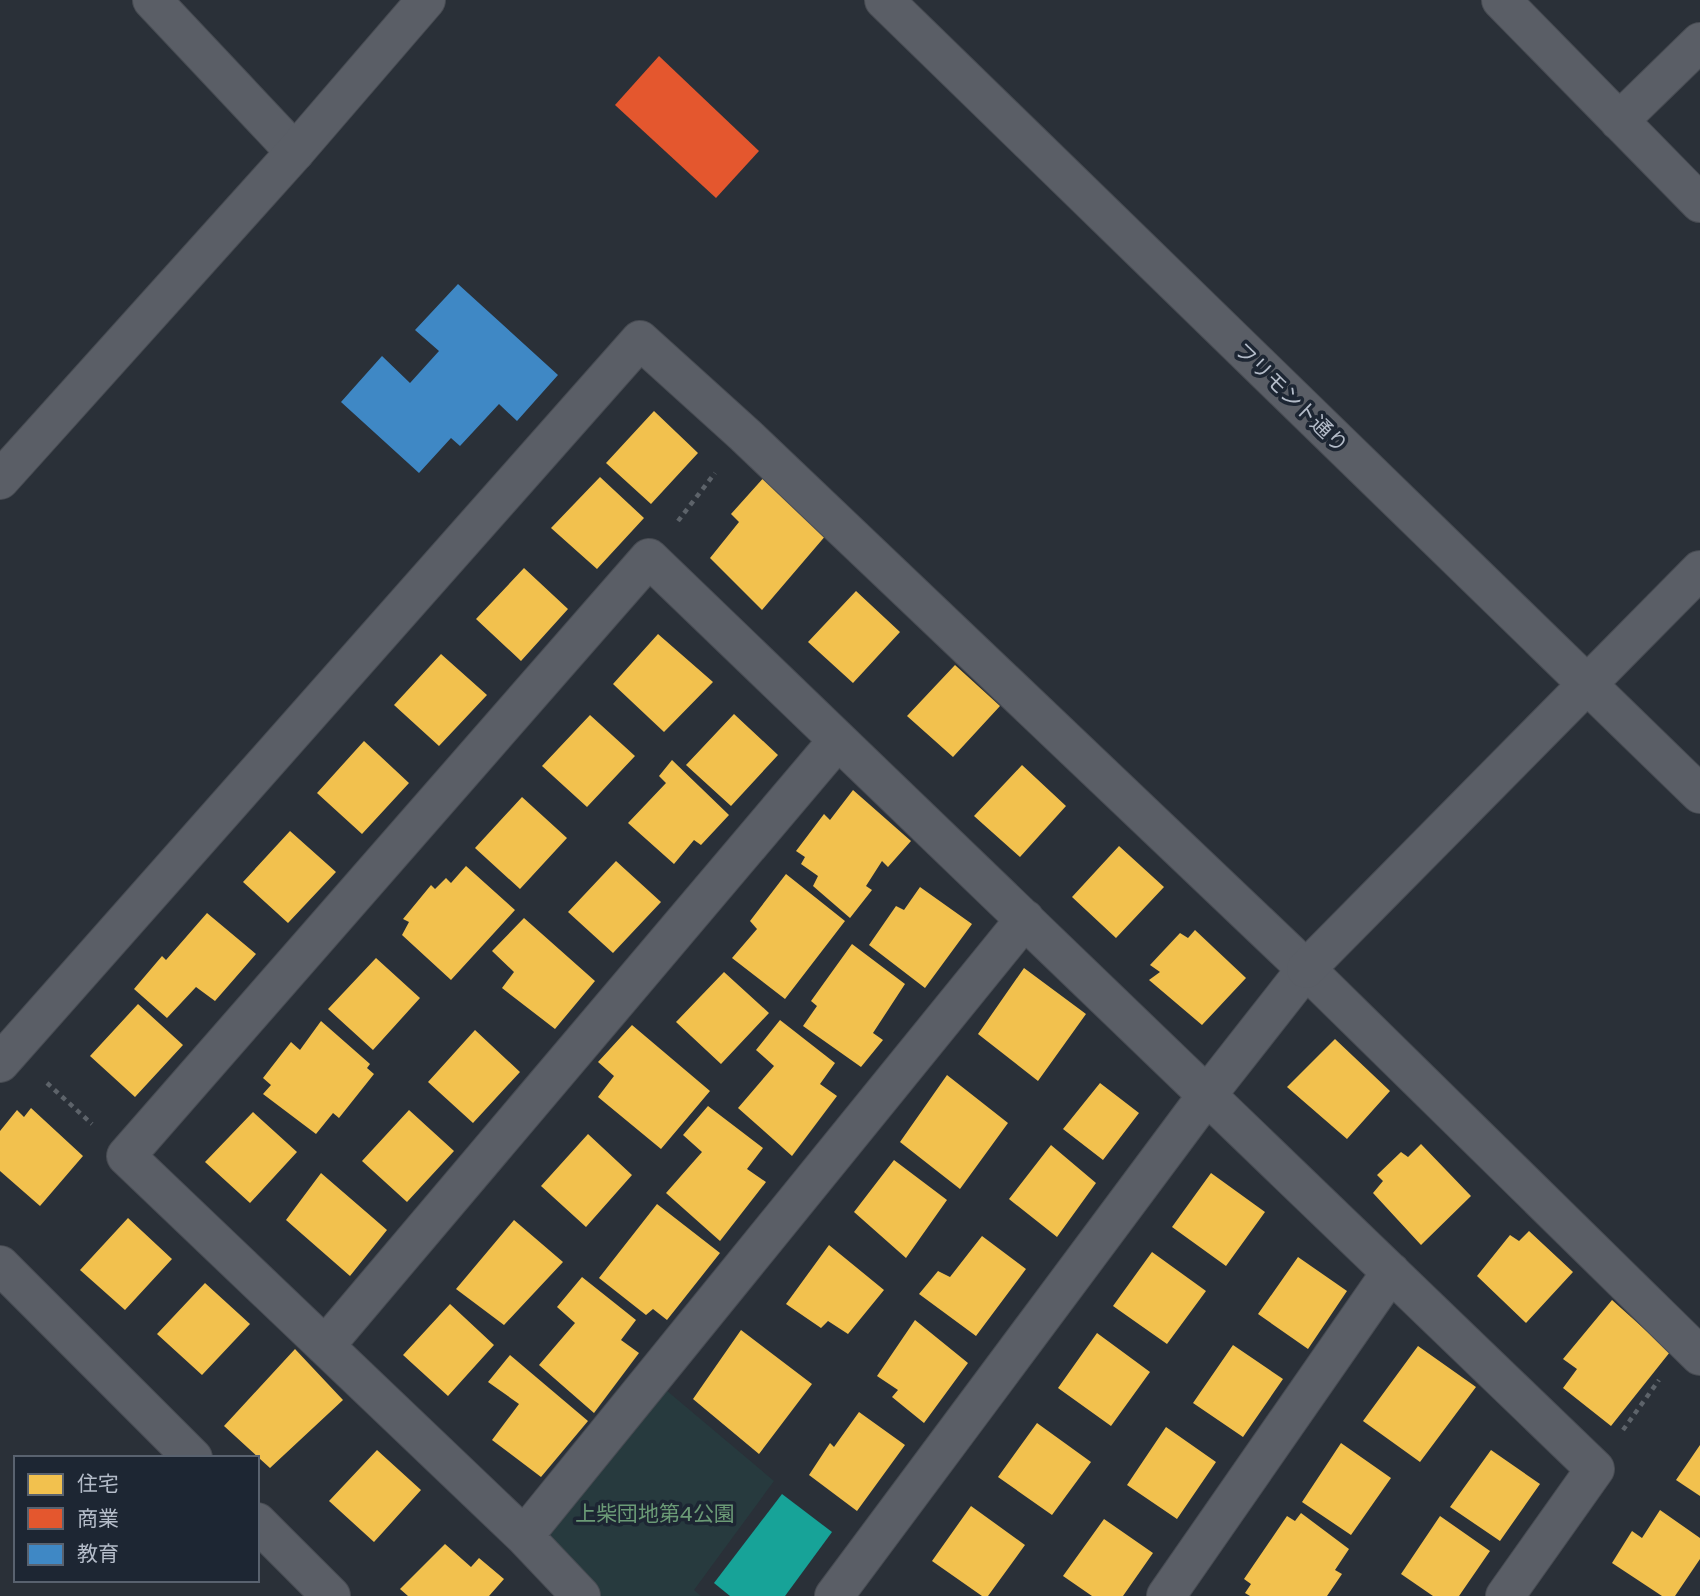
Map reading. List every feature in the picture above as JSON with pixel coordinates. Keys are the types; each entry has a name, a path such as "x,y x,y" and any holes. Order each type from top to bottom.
{"street":[{"path":"152,0 295,152"},
{"path":"0,480 295,152 426,0"},
{"name":"フリモント通り","path":"884,0 1700,793"},
{"path":"1501,0 1700,203"},
{"path":"1619,121 1700,42"},
{"path":"6,1057 640,340 745,435 1306,969 1693,1349"},
{"path":"581,1596 524,1536 126,1156 649,558 1595,1469 1505,1596"},
{"path":"834,1596 1207,1095 1306,969 1700,570"},
{"path":"325,1346 838,740"},
{"path":"524,1536 1025,919"},
{"path":"0,1265 191,1456"},
{"path":"1166,1596 1391,1272"},
{"path":"259,1524 331,1596"}],"path":[{"path":"649,558 745,435"},
{"path":"6,1057 126,1156"},
{"path":"1595,1469 1693,1349"}],"green space":[{"name":"上柴団地第4公園","path":"660,1385 774,1481 694,1590 701,1596 598,1596 544,1545 545,1524"}],"building: 住宅":[{"path":"654,411 698,453 651,504 606,463"},
{"path":"767,474 827,534 762,610 710,558 739,522 731,514"},
{"path":"600,477 644,518 597,569 551,528"},
{"path":"524,568 568,609 521,661 476,619"},
{"path":"856,591 900,632 853,683 808,642"},
{"path":"658,634 713,682 664,732 613,684"},
{"path":"441,654 487,695 439,746 394,705"},
{"path":"955,665 1000,706 953,757 907,716"},
{"path":"734,714 778,755 731,806 686,765"},
{"path":"590,715 635,756 587,807 542,766"},
{"path":"364,741 409,783 362,834 317,793"},
{"path":"672,760 729,815 701,845 694,840 674,864 628,823 666,783 659,776"},
{"path":"1022,765 1066,806 1020,857 974,816"},
{"path":"853,790 911,841 888,867 882,861 866,886 872,890 850,918 813,886 818,876 801,864 805,857 796,851 824,814 830,820"},
{"path":"522,797 567,838 520,889 475,848"},
{"path":"290,831 336,872 288,923 243,882"},
{"path":"1119,846 1164,887 1116,938 1072,897"},
{"path":"616,861 661,902 613,953 568,912"},
{"path":"466,866 515,910 451,980 402,935 409,922 403,919 431,885 435,889 446,878 451,883"},
{"path":"786,874 845,921 785,999 732,958 757,929 750,921"},
{"path":"920,887 972,924 925,988 869,945 896,906 904,910"},
{"path":"207,913 256,954 215,1001 196,987 167,1018 134,989 162,956 166,960"},
{"path":"524,918 595,981 555,1029 502,988 514,972 492,951"},
{"path":"1195,930 1246,978 1202,1025 1149,980 1160,972 1150,965 1180,933 1188,938"},
{"path":"852,944 905,984 873,1033 883,1040 861,1067 803,1026 817,1006 811,1001"},
{"path":"376,958 420,998 373,1050 328,1009"},
{"path":"1024,968 1086,1014 1038,1081 978,1034"},
{"path":"724,972 769,1013 721,1064 676,1022"},
{"path":"138,1004 183,1045 135,1097 90,1056"},
{"path":"780,1020 835,1063 820,1084 837,1096 792,1156 738,1108 774,1066 756,1050"},
{"path":"321,1021 370,1064 367,1068 374,1074 339,1118 333,1113 316,1134 263,1094 271,1085 263,1078 291,1042 300,1050"},
{"path":"632,1025 710,1091 661,1149 598,1097 614,1076 598,1062"},
{"path":"475,1030 520,1072 473,1123 428,1082"},
{"path":"1335,1039 1390,1091 1347,1139 1287,1087"},
{"path":"947,1075 1008,1123 960,1189 900,1142"},
{"path":"1100,1083 1139,1113 1103,1160 1063,1129"},
{"path":"708,1106 763,1148 747,1169 766,1182 720,1241 666,1193 702,1152 683,1135"},
{"path":"31,1108 83,1156 40,1206 0,1171 0,1131 17,1110 24,1117"},
{"path":"409,1110 454,1151 407,1202 362,1161"},
{"path":"253,1112 297,1152 250,1203 205,1162"},
{"path":"588,1134 632,1175 586,1227 541,1186"},
{"path":"1421,1144 1471,1196 1421,1245 1373,1193 1383,1181 1377,1175 1401,1152 1408,1157"},
{"path":"1051,1145 1096,1183 1057,1237 1009,1199"},
{"path":"894,1160 947,1200 906,1258 854,1212"},
{"path":"321,1173 387,1230 350,1276 286,1220"},
{"path":"1211,1173 1265,1212 1226,1266 1172,1227"},
{"path":"657,1204 720,1253 667,1320 653,1309 646,1315 599,1278"},
{"path":"128,1218 172,1259 125,1310 80,1270"},
{"path":"514,1220 563,1262 504,1325 456,1289"},
{"path":"1529,1231 1573,1272 1526,1323 1477,1276 1510,1235 1519,1241"},
{"path":"982,1236 1026,1269 976,1336 919,1294 938,1271 950,1277"},
{"path":"829,1245 884,1290 848,1334 828,1321 821,1328 786,1304"},
{"path":"1152,1252 1206,1291 1167,1344 1113,1306"},
{"path":"1298,1257 1347,1291 1308,1349 1258,1314"},
{"path":"582,1277 636,1320 621,1340 639,1353 594,1413 539,1365 575,1323 557,1307"},
{"path":"205,1283 250,1324 202,1375 157,1334"},
{"path":"1612,1300 1670,1352 1611,1426 1563,1388 1577,1369 1563,1359"},
{"path":"450,1304 494,1345 448,1396 403,1355"},
{"path":"915,1320 968,1363 924,1423 892,1397 898,1390 877,1376"},
{"path":"741,1330 812,1384 759,1454 693,1399"},
{"path":"1097,1333 1150,1372 1111,1426 1058,1388"},
{"path":"1233,1345 1283,1379 1243,1437 1193,1403"},
{"path":"1418,1346 1476,1387 1420,1462 1363,1421"},
{"path":"295,1349 343,1400 270,1468 224,1426"},
{"path":"510,1355 588,1421 541,1477 492,1440 519,1404 488,1382"},
{"path":"859,1412 905,1445 857,1511 809,1475 830,1443 834,1447"},
{"path":"1037,1423 1091,1462 1052,1515 998,1477"},
{"path":"1166,1427 1216,1462 1177,1519 1127,1485"},
{"path":"1341,1443 1391,1478 1351,1535 1302,1502"},
{"path":"1700,1445 1700,1496 1676,1480"},
{"path":"377,1450 421,1490 374,1542 329,1501"},
{"path":"1491,1450 1540,1484 1500,1541 1450,1507"},
{"path":"971,1506 1025,1545 988,1596 982,1596 932,1561"},
{"path":"1660,1510 1700,1538 1700,1559 1675,1596 1662,1596 1612,1563 1632,1531 1642,1538"},
{"path":"1301,1513 1349,1549 1335,1570 1342,1574 1327,1596 1250,1596 1245,1593 1251,1584 1244,1579 1287,1516 1295,1521"},
{"path":"1440,1516 1490,1551 1459,1596 1433,1596 1401,1574"},
{"path":"1104,1519 1153,1553 1123,1596 1092,1596 1063,1576"},
{"path":"445,1544 471,1567 479,1558 504,1579 489,1596 408,1596 400,1589"}],"building: 商業":[{"path":"659,56 759,151 716,198 615,105"}],"building: 教育":[{"path":"458,284 558,375 517,421 499,404 460,446 451,438 419,473 341,402 382,356 410,383 439,351 415,330"}],"building: 公共":[{"path":"782,1494 832,1532 785,1596 730,1596 714,1583"}]}
